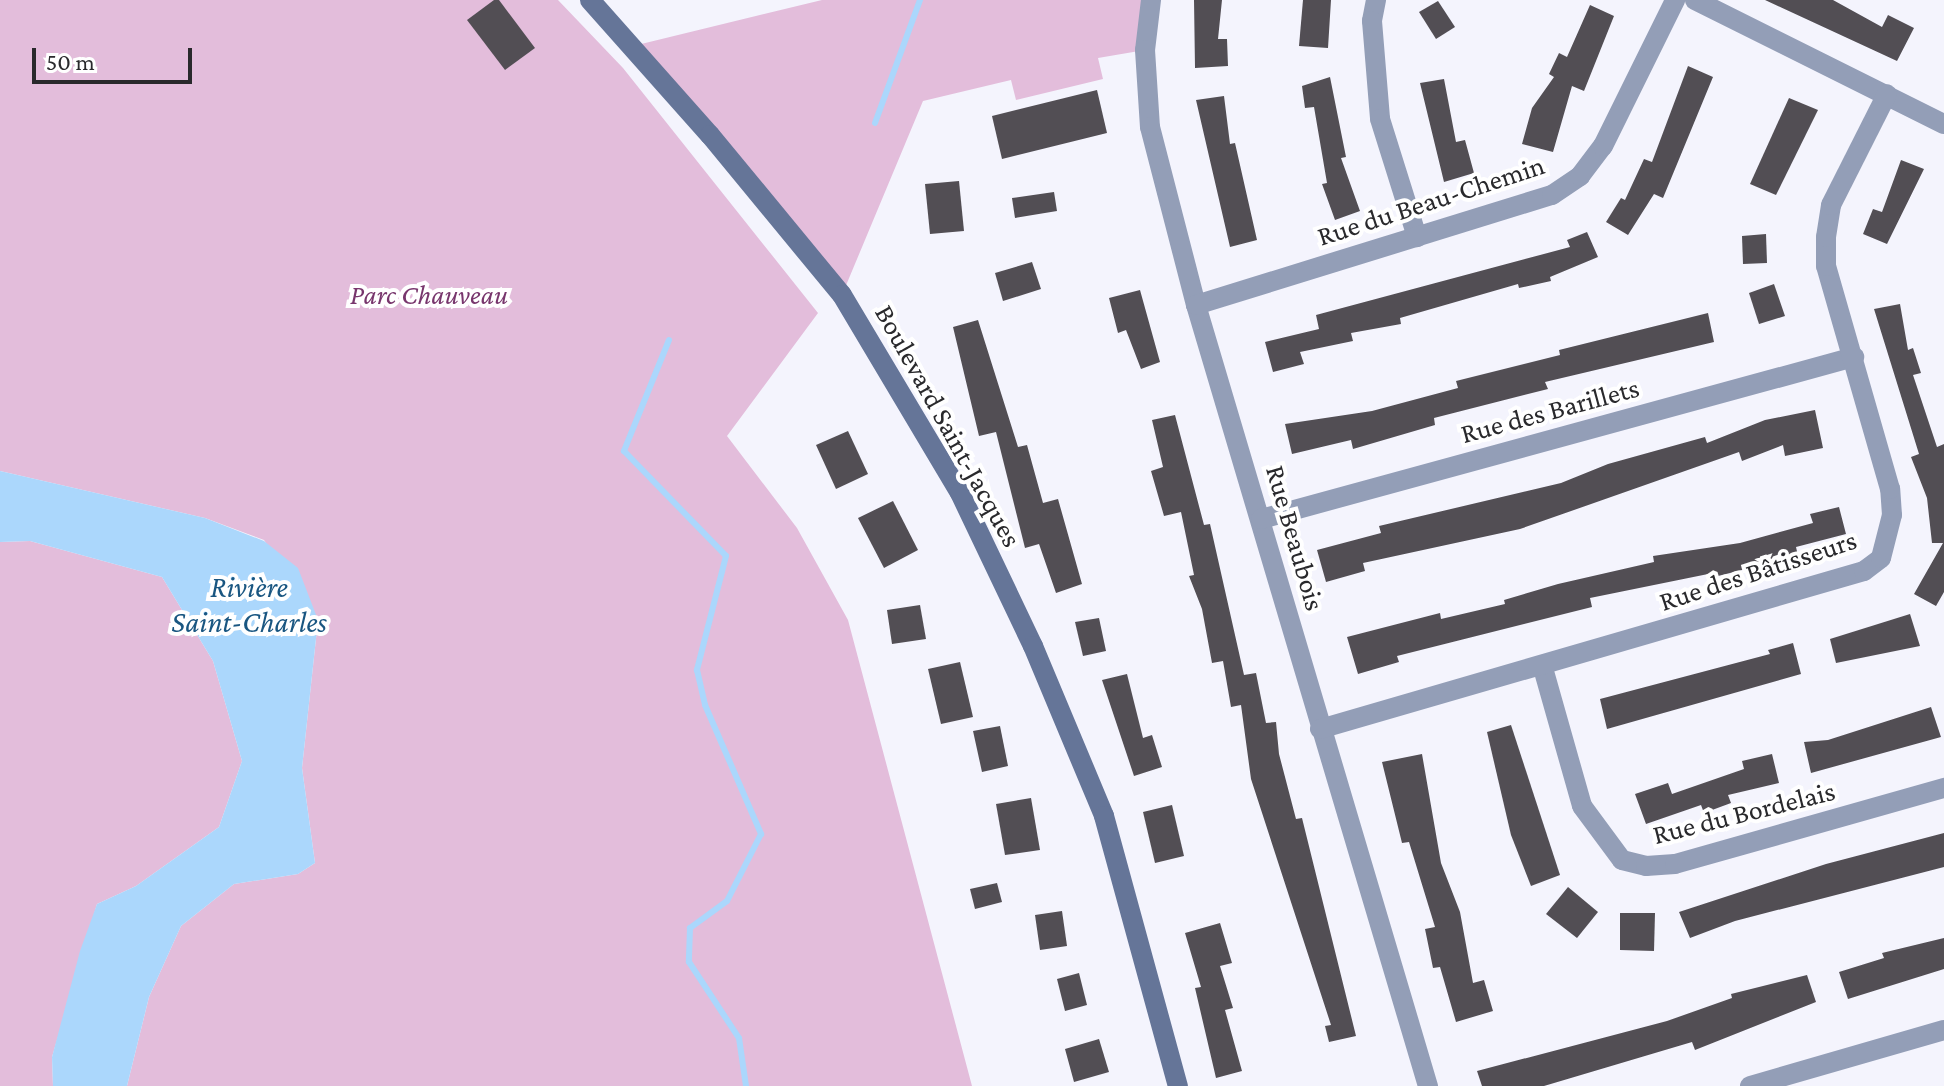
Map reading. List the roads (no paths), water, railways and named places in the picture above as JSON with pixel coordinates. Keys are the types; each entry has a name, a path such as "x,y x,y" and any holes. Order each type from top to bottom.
{"street":[{"name":"Boulevard Saint-Jacques","path":"590,0 842,295 960,493 1033,646 1104,816 1178,1086"},
{"name":"Rue Beaubois","path":"1151,0 1145,50 1150,127 1196,305 1428,1086"},
{"path":"1376,0 1372,21 1380,119 1417,237"},
{"name":"Rue du Beau-Chemin","path":"1196,305 1552,195 1580,176 1603,146 1675,0"},
{"path":"1695,0 1944,124"},
{"name":"Rue des Bâtisseurs","path":"1320,729 1543,668 1864,571 1881,558 1892,515 1890,489 1826,266 1826,237 1831,205 1887,94"},
{"name":"Rue des Barillets","path":"1261,519 1854,357"},
{"name":"Rue du Bordelais","path":"1543,668 1582,806 1602,841 1622,860 1675,864 1944,788"},
{"path":"1750,1086 1944,1030"}],"water":[{"name":"Rivière Saint-Charles","path":"0,471 205,518 264,541 298,568 318,620 302,768 315,863 298,874 234,884 181,926 149,997 127,1086 53,1086 52,1057 80,951 97,904 136,886 219,827 242,761 213,661 162,577 30,541 0,542"}],"waterway":[{"path":"875,123 920,0"},
{"path":"669,340 624,451 726,556 697,670 705,705 761,834 727,901 690,928 689,962 739,1038 746,1086"}],"park label":[{"name":"Parc Chauveau","path":"429,295"}]}
